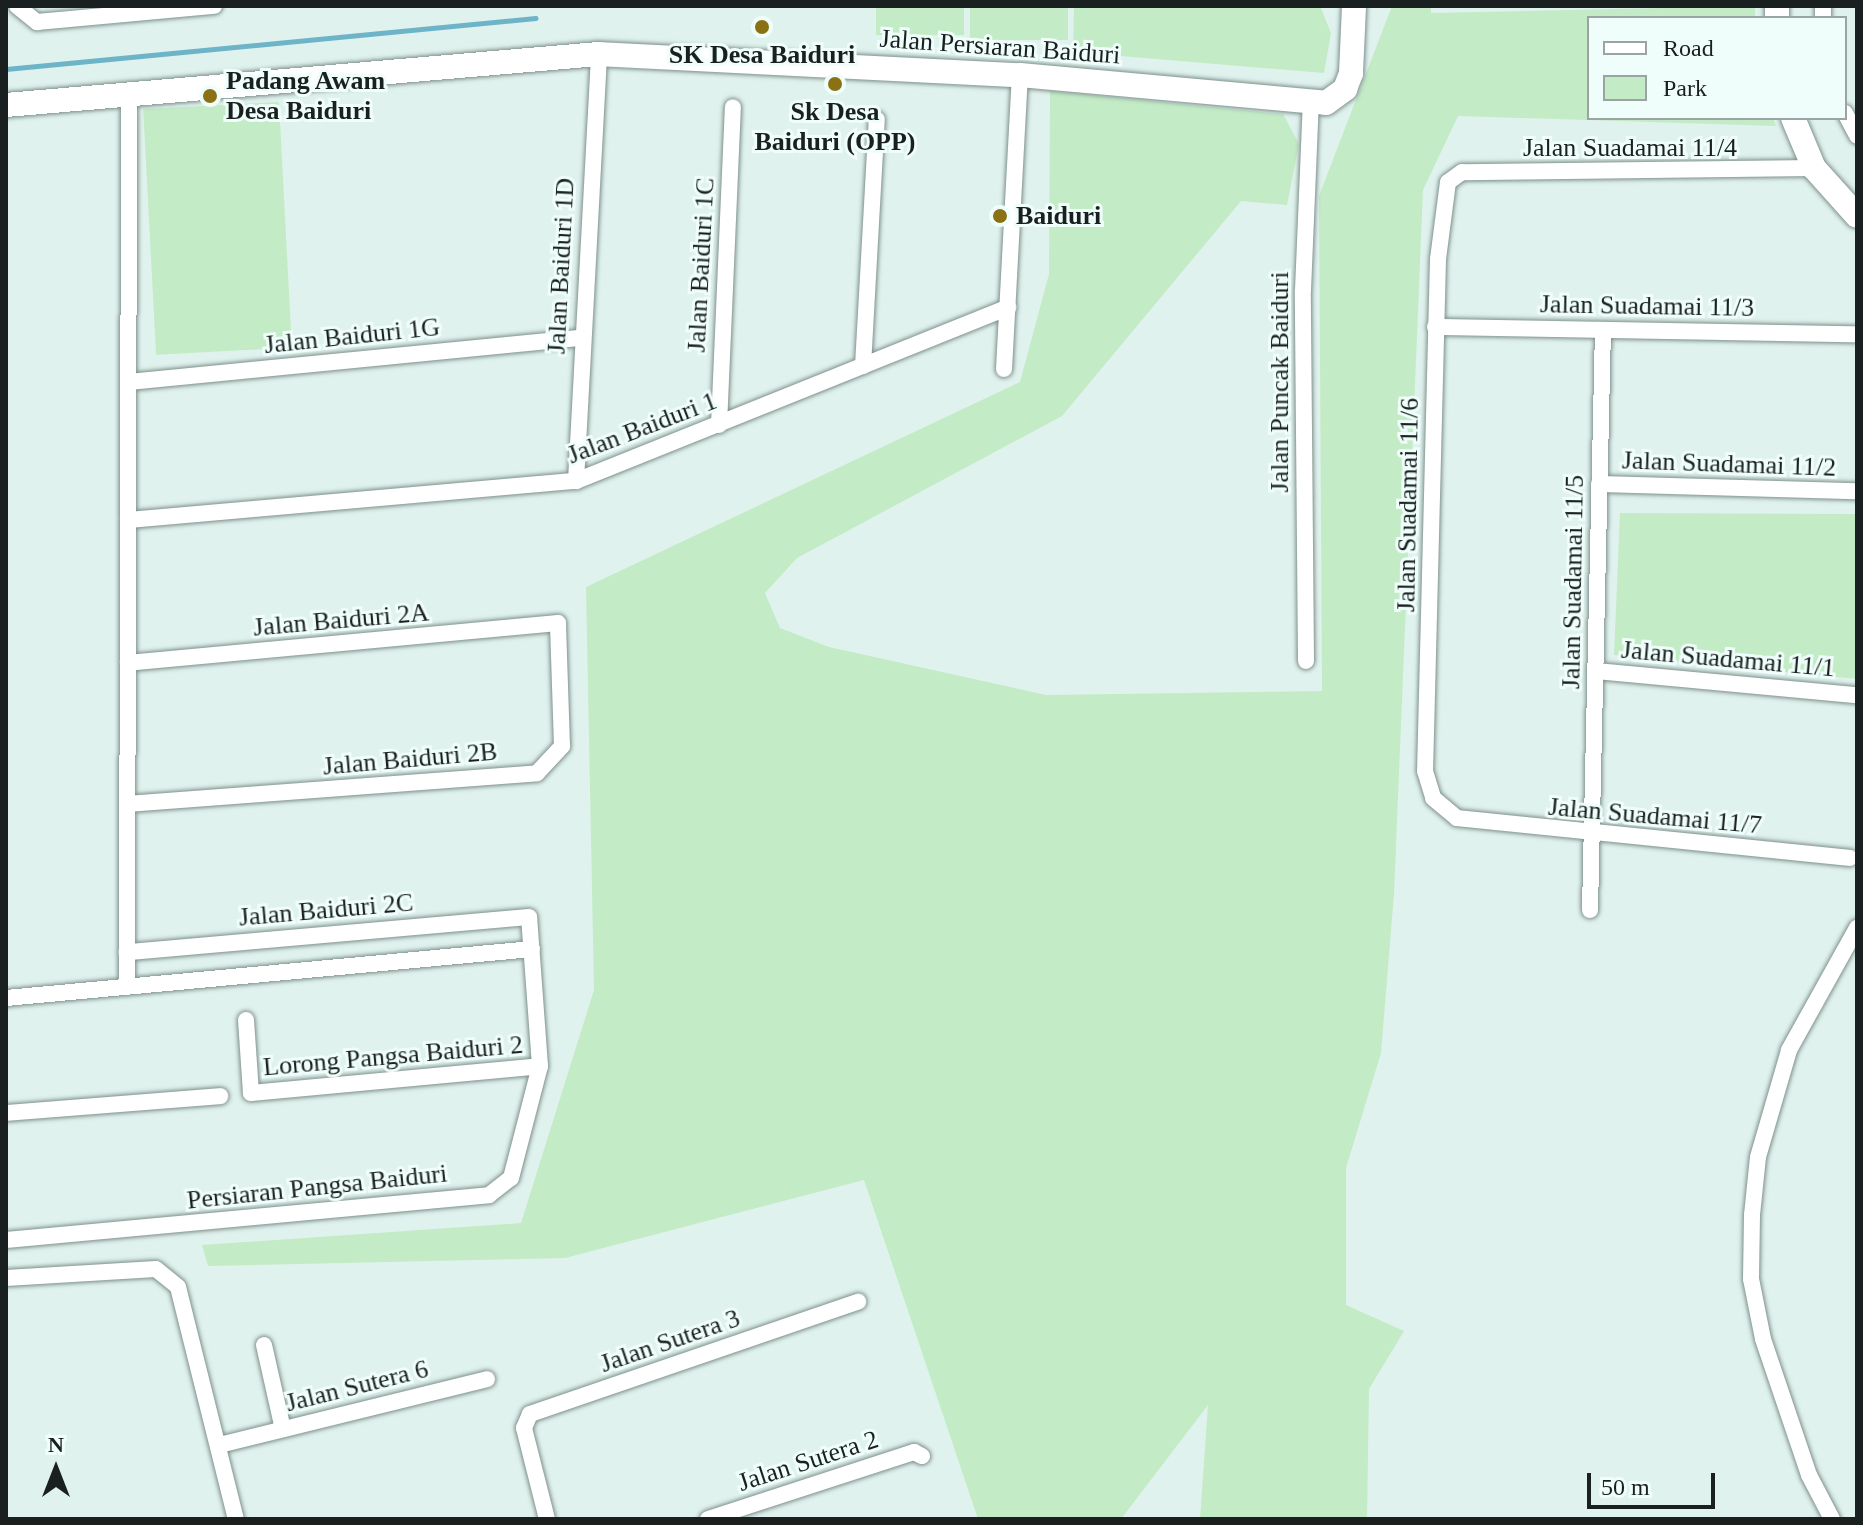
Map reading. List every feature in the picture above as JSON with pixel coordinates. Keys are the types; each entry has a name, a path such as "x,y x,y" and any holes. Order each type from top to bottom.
{"street":[{"path":"17,6 37,22 214,6"},
{"path":"1311,103 1336,99 1351,73 1354,6"},
{"name":"Jalan Persiaran Baiduri","path":"6,105 129,98 599,54 1020,75 1311,103"},
{"name":"Jalan Baiduri 1D","path":"576,481 581,338 599,54"},
{"path":"1004,369 1020,75"},
{"path":"127,984 129,98"},
{"name":"Jalan Puncak Baiduri","path":"1306,661 1303,290 1311,103"},
{"name":"Jalan Baiduri 1C","path":"719,425 733,107"},
{"path":"1847,117 1857,136"},
{"path":"863,366 877,119"},
{"path":"1794,120 1814,168 1857,216"},
{"name":"Jalan Suadamai 11/4","path":"1448,182 1462,172 1814,168"},
{"name":"Jalan Suadamai 11/6","path":"1448,182 1435,327 1425,771 1433,798 1457,818"},
{"name":"Jalan Baiduri 1","path":"128,520 576,481 1008,307"},
{"name":"Jalan Suadamai 11/3","path":"1435,327 1857,334"},
{"name":"Jalan Suadamai 11/5","path":"1590,910 1603,330"},
{"name":"Jalan Baiduri 1G","path":"129,382 581,338"},
{"name":"Jalan Suadamai 11/2","path":"1599,484 1857,491"},
{"name":"Jalan Baiduri 2A","path":"128,663 558,623"},
{"name":"Jalan Baiduri 2B","path":"128,804 537,773 562,746 558,623"},
{"name":"Jalan Suadamai 11/1","path":"1596,671 1857,695"},
{"name":"Jalan Suadamai 11/7","path":"1457,818 1850,858"},
{"name":"Jalan Baiduri 2C","path":"127,952 529,917"},
{"name":"Persiaran Pangsa Baiduri","path":"6,1240 489,1195 511,1178 540,1066 529,917"},
{"path":"1832,1519 1809,1475 1763,1339 1751,1279 1752,1215 1758,1157 1789,1050 1857,928"},
{"path":"6,998 127,984 532,949"},
{"name":"Lorong Pangsa Baiduri 2","path":"246,1020 251,1093 540,1066"},
{"path":"6,1113 220,1096"},
{"path":"6,1278 156,1269 184,1299 236,1519"},
{"name":"Jalan Sutera 3","path":"547,1519 527,1446 530,1414 858,1302"},
{"path":"264,1345 283,1429"},
{"name":"Jalan Sutera 6","path":"219,1445 487,1379"},
{"name":"Jalan Sutera 2","path":"708,1519 914,1452 922,1456"}],"green space":[{"path":"876,6 964,6 964,35 876,35"},
{"path":"970,6 1068,6 1068,40 970,40"},
{"path":"1074,6 1320,6 1331,33 1324,73 1073,52"},
{"path":"1392,6 1431,6 1431,13 1755,6 1755,16 1587,16 1587,120 1774,120 1776,126 1458,116 1423,190 1394,894 1381,1053 1346,1168 1346,1305 1404,1331 1369,1389 1367,1519 1200,1519 1208,1405 1121,1519 978,1519 864,1180 565,1258 208,1266 202,1245 521,1223 594,990 586,587 1020,382 1049,274 1050,91 1283,114 1299,144 1287,205 1241,201 1062,416 797,558 765,593 780,628 829,647 1046,695 1322,691 1319,196"},
{"path":"279,102 292,348 156,355 143,109"},
{"path":"1620,513 1857,514 1857,679 1614,655"}],"waterway":[{"path":"6,69 536,18"}],"place":[{"name":"SK Desa Baiduri","path":"762,27"},
{"name":"Sk Desa Baiduri (OPP)","path":"835,84"},
{"name":"Padang Awam Desa Baiduri","path":"210,96"},
{"name":"Baiduri","path":"1000,216"}]}
